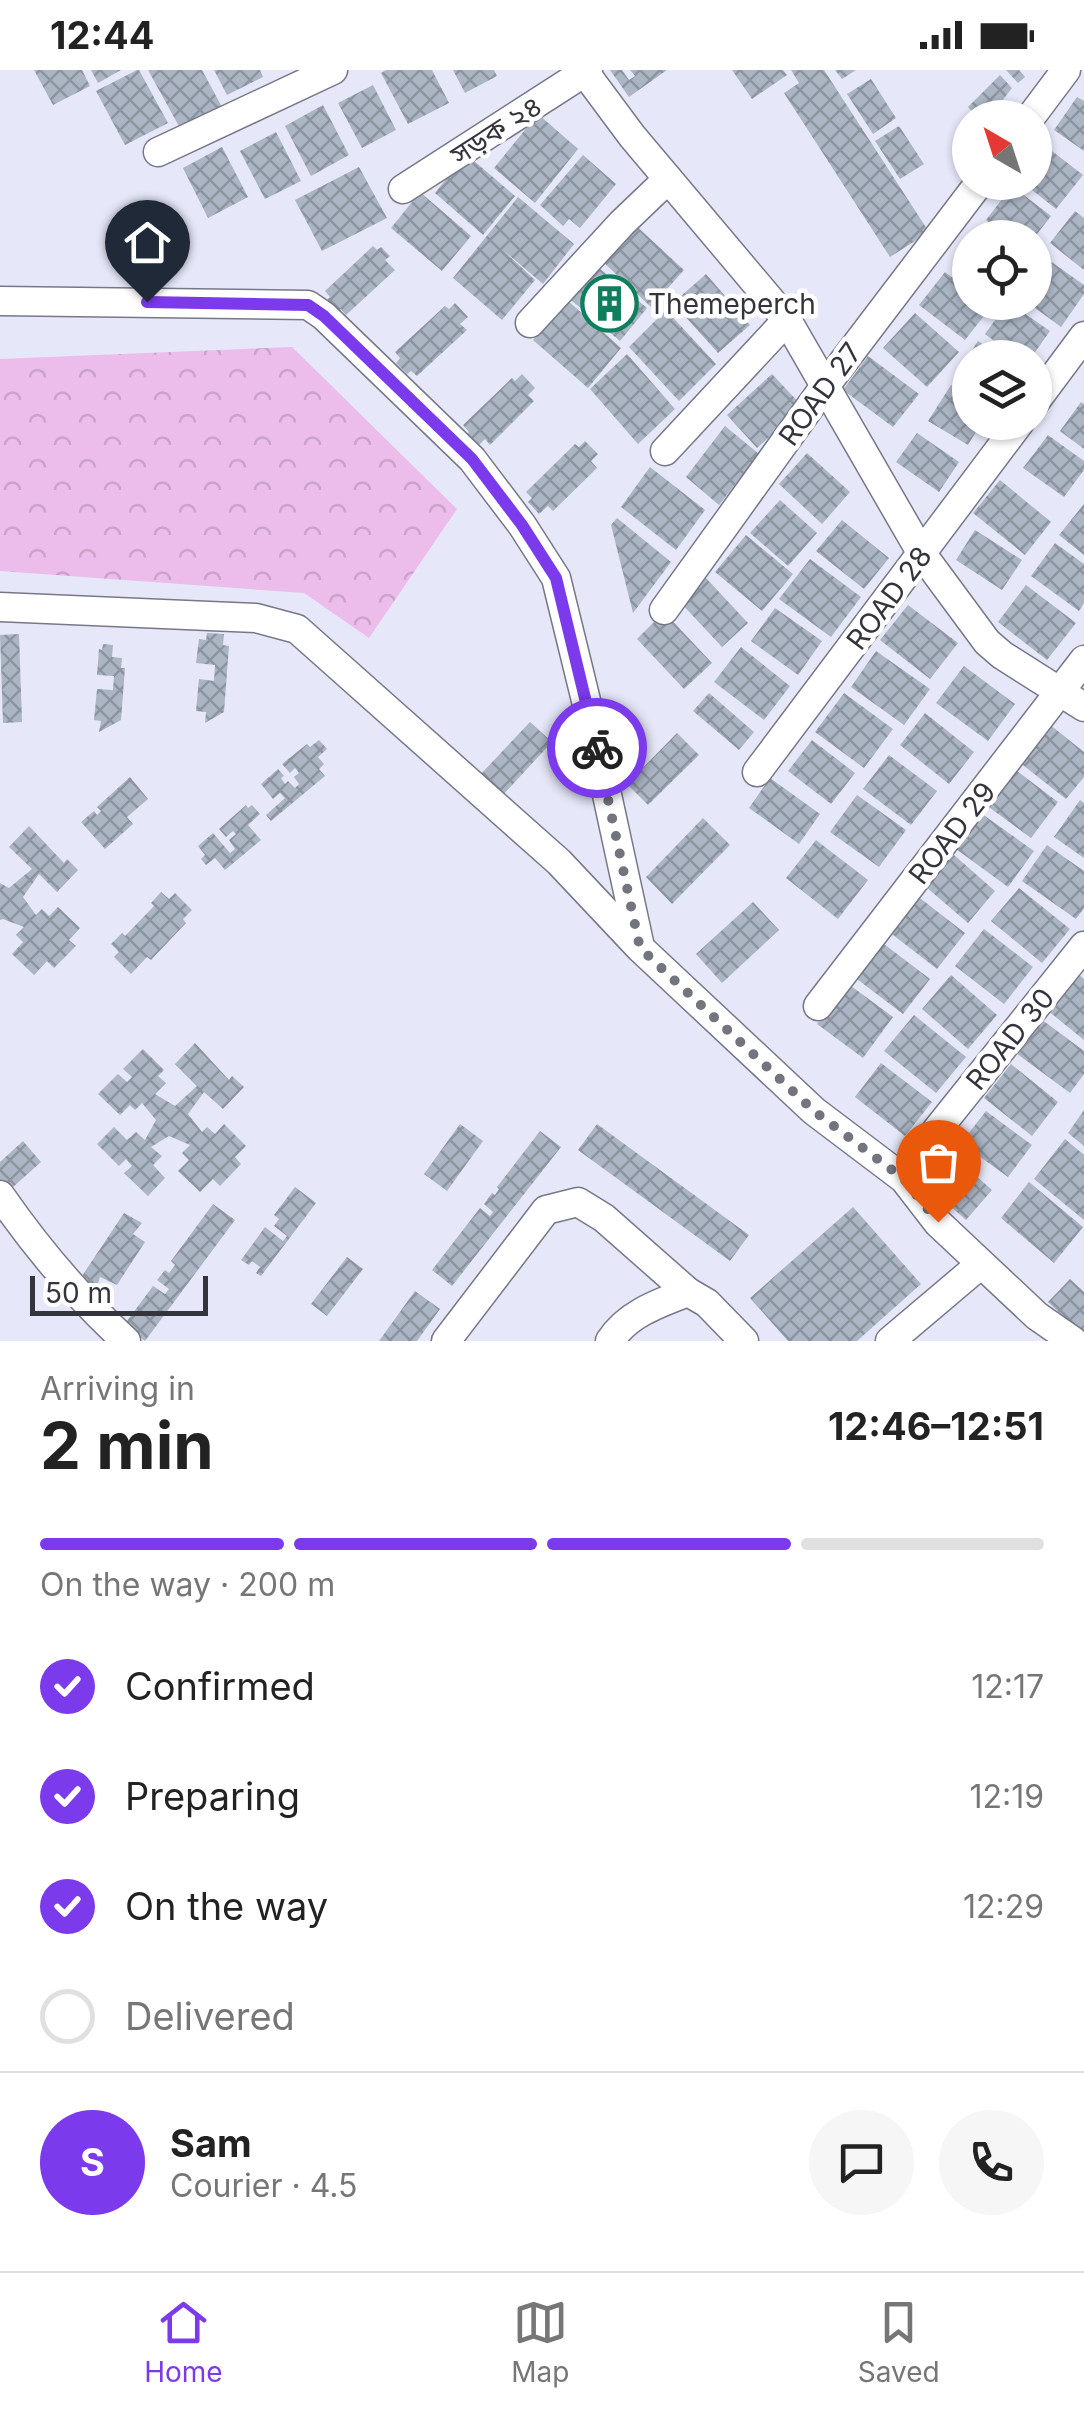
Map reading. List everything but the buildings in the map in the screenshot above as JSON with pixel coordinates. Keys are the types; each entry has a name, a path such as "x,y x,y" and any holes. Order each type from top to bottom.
{"street":[{"path":"158,152 333,70"},
{"path":"1044,100 1066,70"},
{"path":"585,71 632,136 787,320 922,554 987,642 1072,700"},
{"name":"সড়ক ২৪","path":"403,189 585,71"},
{"path":"530,324 668,179"},
{"name":"ROAD 27","path":"664,610 825,386 966,200"},
{"path":"0,301 308,305 472,459 556,578 580,670 640,948"},
{"path":"664,451 787,320"},
{"path":"1052,379 1084,336"},
{"name":"ROAD 28","path":"757,772 1007,440"},
{"path":"0,607 256,618 296,629 559,862 640,948 814,1111 904,1179 938,1222 980,1264 1038,1316 1073,1341"},
{"name":"ROAD 29","path":"818,1006 1072,700 1084,660"},
{"name":"ROAD 30","path":"936,1132 1084,946"},
{"path":"0,1195 99,1316 126,1341"},
{"path":"446,1341 546,1210 578,1202 604,1218 707,1304 744,1341"},
{"path":"890,1341 980,1264"},
{"path":"610,1341 646,1308 688,1292"}],"green space":[{"path":"292,347 457,509 369,638 304,593 0,571 0,359"}],"way so far":[{"path":"597,748 640,948 814,1111 904,1179 938,1222"}],"place":[{"name":"Themeperch","path":"609,304"}],"route":[{"path":"147,302 308,305 472,459 556,578 597,748"}]}
